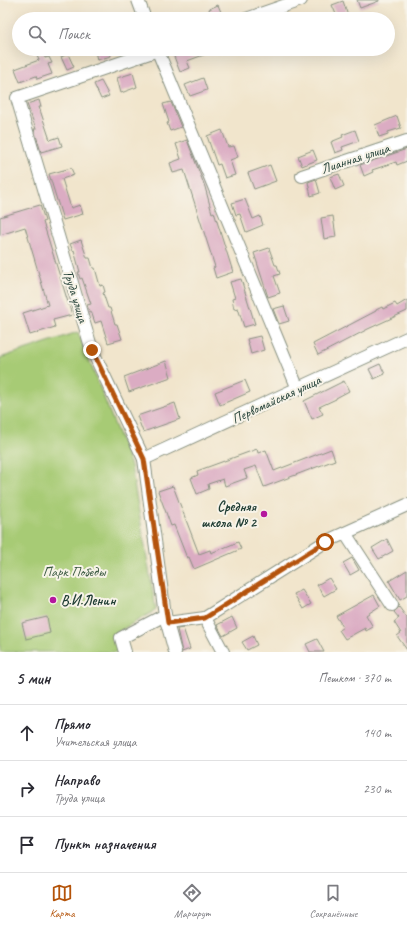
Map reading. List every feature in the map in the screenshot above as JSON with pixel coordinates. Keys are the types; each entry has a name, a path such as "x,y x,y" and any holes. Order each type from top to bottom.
{"street":[{"path":"138,0 142,12"},
{"path":"266,12 301,0"},
{"name":"Труда улица","path":"138,56 16,98 92,350 144,459 166,619 175,652"},
{"path":"161,56 298,389"},
{"name":"Лианная улица","path":"302,176 407,141"},
{"name":"Первомайская улица","path":"144,459 407,338"},
{"path":"125,652 121,638 166,619 205,618 325,542 407,505"},
{"path":"345,533 392,605"},
{"path":"205,618 223,652"}],"green space":[{"name":"Парк Победы","path":"78,332 131,466 156,610 116,633 119,652 0,652 0,358"}],"building":[{"path":"357,0 379,0 379,1 360,8"},
{"path":"343,1 347,12 335,12 332,5"},
{"path":"218,5 221,12 210,12 209,9"},
{"path":"37,56 45,56 45,58 49,57 52,63 48,64 52,74 37,79 36,76 20,82 15,69 39,60"},
{"path":"69,56 74,67 67,70 61,57"},
{"path":"96,56 111,56 97,60"},
{"path":"174,56 201,56 187,61 190,68 180,72"},
{"path":"133,73 137,87 121,93 117,78"},
{"path":"203,78 207,90 190,96 185,85"},
{"path":"101,81 109,96 101,99 94,84"},
{"path":"39,100 41,107 39,107 50,140 59,137 62,146 41,152 34,129 36,129 27,104"},
{"path":"171,102 181,127 170,131 167,123 169,122 163,104"},
{"path":"397,116 401,128 388,132 388,134 379,137 375,125"},
{"path":"222,130 228,147 234,146 238,157 230,160 235,175 225,178 220,164 217,165 207,136"},
{"path":"355,130 359,141 342,147 343,150 335,153 331,142 343,137 342,135"},
{"path":"187,140 205,187 212,213 214,212 233,272 216,278 213,268 215,267 184,170 173,173 170,163 181,159 176,144"},
{"path":"407,149 407,161 397,165 396,162 372,170 373,172 364,176 360,165"},
{"path":"313,150 317,160 302,166 298,156"},
{"path":"270,165 276,181 254,189 248,173"},
{"path":"71,168 74,175 62,179 71,208 80,205 83,214 63,220 49,174"},
{"path":"339,174 344,186 335,190 330,177"},
{"path":"316,179 320,193 311,196 308,182"},
{"path":"245,199 253,219 260,216 263,225 246,232 240,214 236,215 232,203"},
{"path":"40,205 45,221 43,222 72,315 53,320 55,327 30,335 23,313 48,305 25,227 0,235 0,217"},
{"path":"333,216 336,237 324,239 321,218"},
{"path":"81,240 87,258 90,258 93,268 95,268 100,286 103,285 105,292 103,293 108,308 110,308 122,339 108,343 101,321 95,323 91,311 89,312 87,305 91,304 82,278 80,279 78,272 80,272 74,250 73,251 70,244"},
{"path":"269,248 280,274 274,276 280,293 268,297 254,253"},
{"path":"241,279 255,324 244,327 238,308 234,309 232,299 235,298 230,282"},
{"path":"407,300 407,311 318,355 313,344 382,307 383,309 395,303 397,306"},
{"path":"284,306 289,321 279,324 273,309"},
{"path":"260,336 264,350 251,354 247,339"},
{"path":"166,361 171,377 129,392 124,377"},
{"path":"380,364 385,374 374,379 369,369"},
{"path":"245,380 250,392 220,405 215,392"},
{"path":"344,381 349,391 319,407 323,414 312,419 304,401"},
{"path":"175,403 180,419 143,432 137,416"},
{"path":"257,449 258,453 266,450 274,471 331,449 335,460 264,487 256,466 244,470 247,478 225,486 223,479 208,484 209,489 197,494 191,478 198,475 197,471"},
{"path":"173,486 199,554 210,550 211,553 238,542 241,549 194,569 189,557 187,558 174,525 171,526 158,491"},
{"path":"387,539 393,551 379,559 372,548"},
{"path":"352,558 359,570 350,575 343,563"},
{"path":"407,570 407,596 400,600 389,581"},
{"path":"329,578 336,589 324,596 317,585"},
{"path":"302,590 311,604 303,609 294,594"},
{"path":"374,595 380,606 366,615 373,627 366,631 365,628 345,639 339,630 343,627 336,616"},
{"path":"399,607 407,618 407,650 397,636 401,633 394,622 399,618 394,612"},
{"path":"47,617 50,633 26,639 22,623"},
{"path":"232,617 237,628 223,636 217,625"},
{"path":"183,628 190,649 182,652 177,629"},
{"path":"253,636 257,645 247,650 242,642"},
{"path":"317,639 324,652 310,652 306,644"}],"place":[{"name":"Средняя школа № 2","path":"264,514"},
{"name":"В.И.Ленин","path":"53,600"}],"route":[{"path":"92,350 144,459 165,615 168,623 205,618 325,542"}]}
